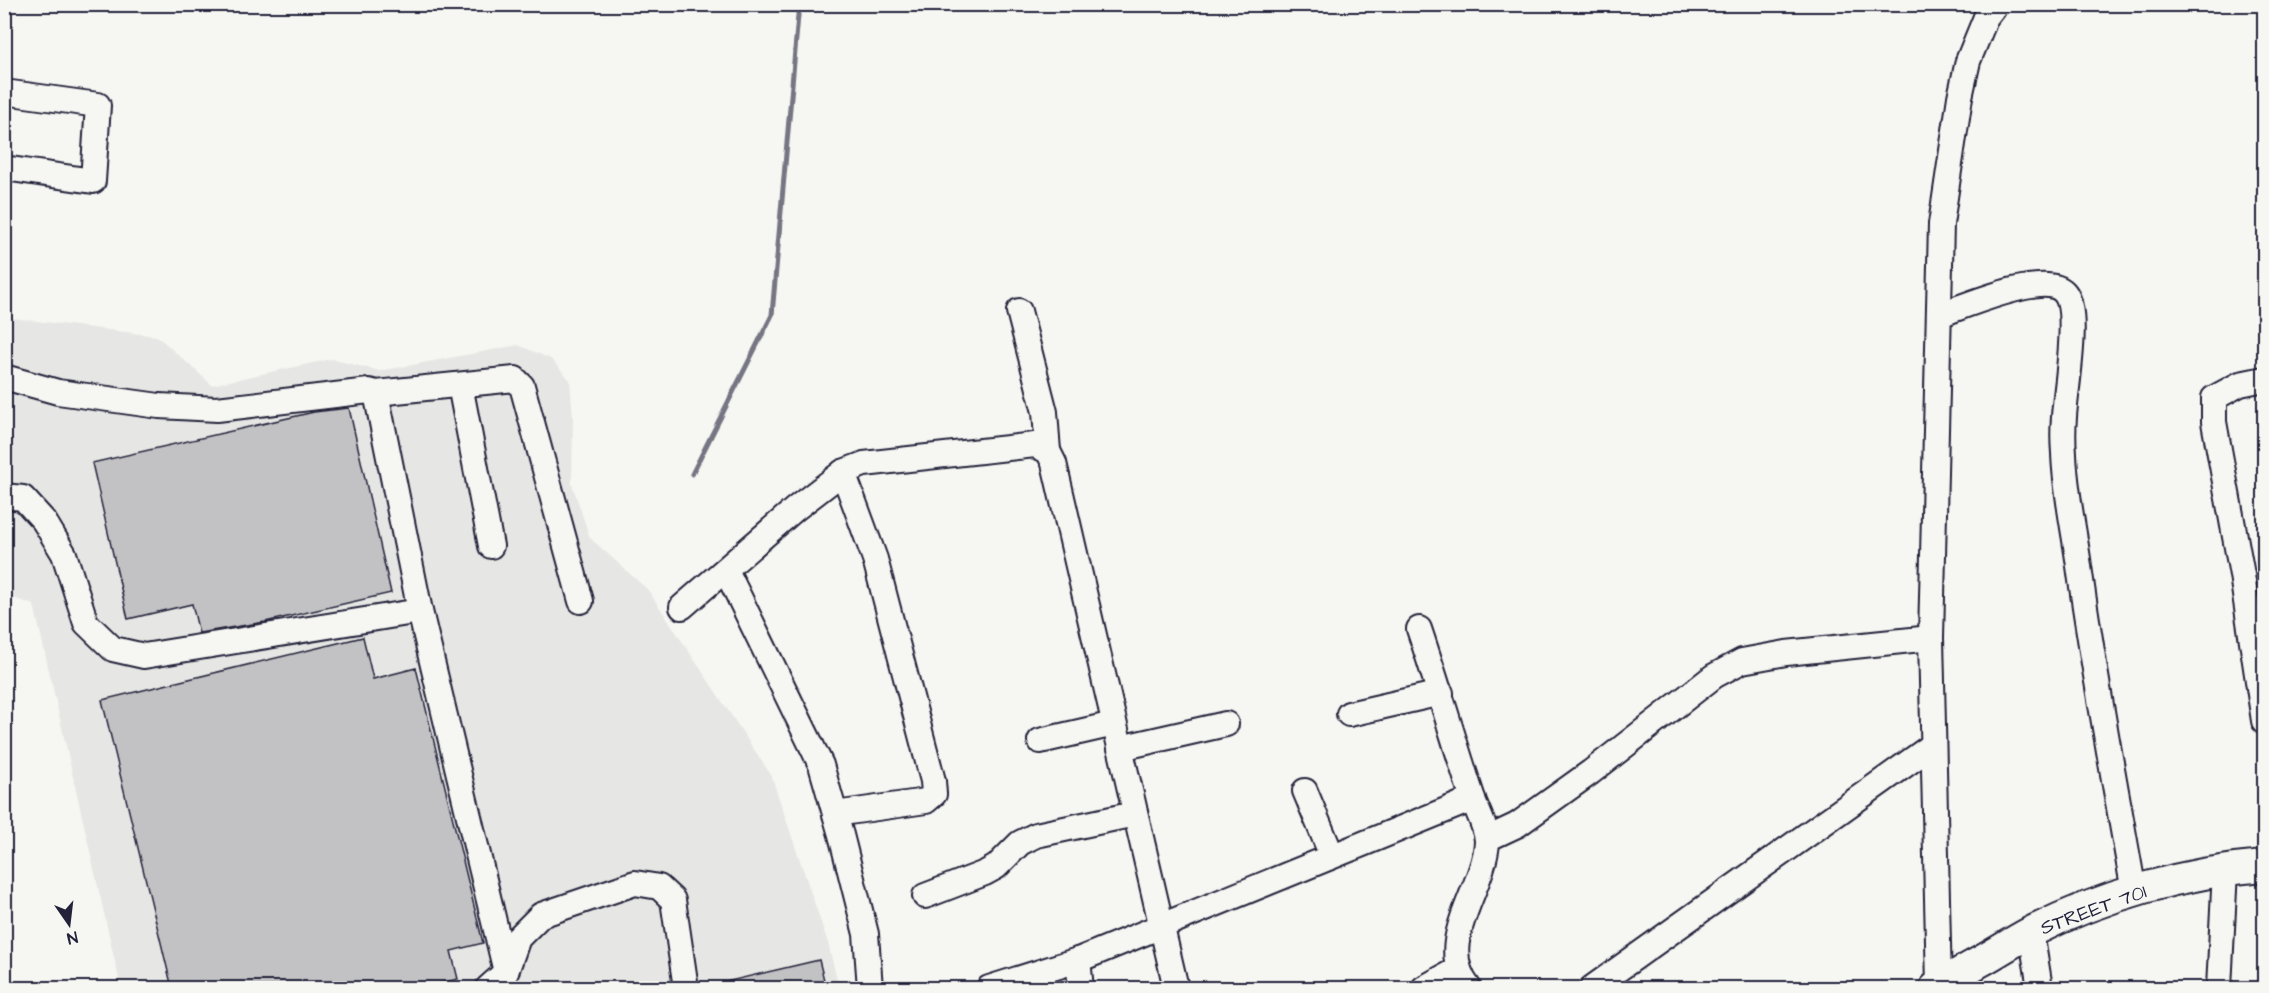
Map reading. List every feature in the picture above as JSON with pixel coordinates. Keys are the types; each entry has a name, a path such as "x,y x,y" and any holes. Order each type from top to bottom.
{"main road":[{"name":"STREET 701","path":"1937,987 2031,932 2087,909 2134,892 2225,870 2265,866"}],"street":[{"path":"1937,987 1931,638 1941,224 1960,97 1968,61 1986,17 1996,4"},
{"path":"4,92 98,105 93,181 4,168"},
{"path":"1939,315 2020,288 2052,286 2064,292 2070,304 2072,338 2064,418 2064,456 2083,595 2134,892"},
{"path":"1019,311 1045,412 1048,451 1054,463 1176,988"},
{"path":"4,377 58,392 159,406 217,410 369,391 376,393 515,379 522,386 581,602"},
{"path":"2265,379 2240,384 2214,398 2214,422 2254,573 2265,721"},
{"path":"460,385 491,546"},
{"path":"376,393 420,611 506,972"},
{"path":"682,607 795,509 843,472 864,464 1035,445 1048,451"},
{"path":"835,814 926,801 934,794 933,781 875,559 843,472"},
{"path":"4,496 23,498 44,521 64,554 86,623 113,649 144,656 420,611"},
{"path":"726,570 820,765 866,934 870,988"},
{"path":"1419,629 1487,839 1480,874 1456,937 1456,956 1464,979 1424,988"},
{"path":"1487,839 1517,825 1591,772 1714,676 1742,661 1786,653 1931,638"},
{"path":"1349,714 1441,693"},
{"path":"1040,741 1114,723"},
{"path":"1119,747 1226,724"},
{"path":"1592,988 1933,745"},
{"path":"1305,791 1332,856"},
{"path":"988,988 1078,960 1473,799"},
{"path":"925,896 985,873 996,867 1020,843 1036,836 1135,814"},
{"path":"2219,988 2225,870"},
{"path":"488,988 506,972 518,938 541,915 635,883 659,886 674,900 686,988"},
{"path":"2031,932 2040,988"},
{"path":"1078,960 1081,988"}],"shaded area":[{"path":"4,317 157,336 212,385 331,359 380,371 518,345 551,359 570,380 573,417 572,484 590,538 648,590 771,775 828,943 839,988 121,988 34,605 5,595"}],"building":[{"path":"349,408 391,593 265,622 199,633 192,604 128,619 92,463 314,412"},
{"path":"363,637 373,679 416,668 483,943 451,951 458,979 420,988 172,988 102,700"},
{"path":"819,960 826,988 722,988 721,983"}],"waterway":[{"path":"692,474 772,315 799,4"}]}
